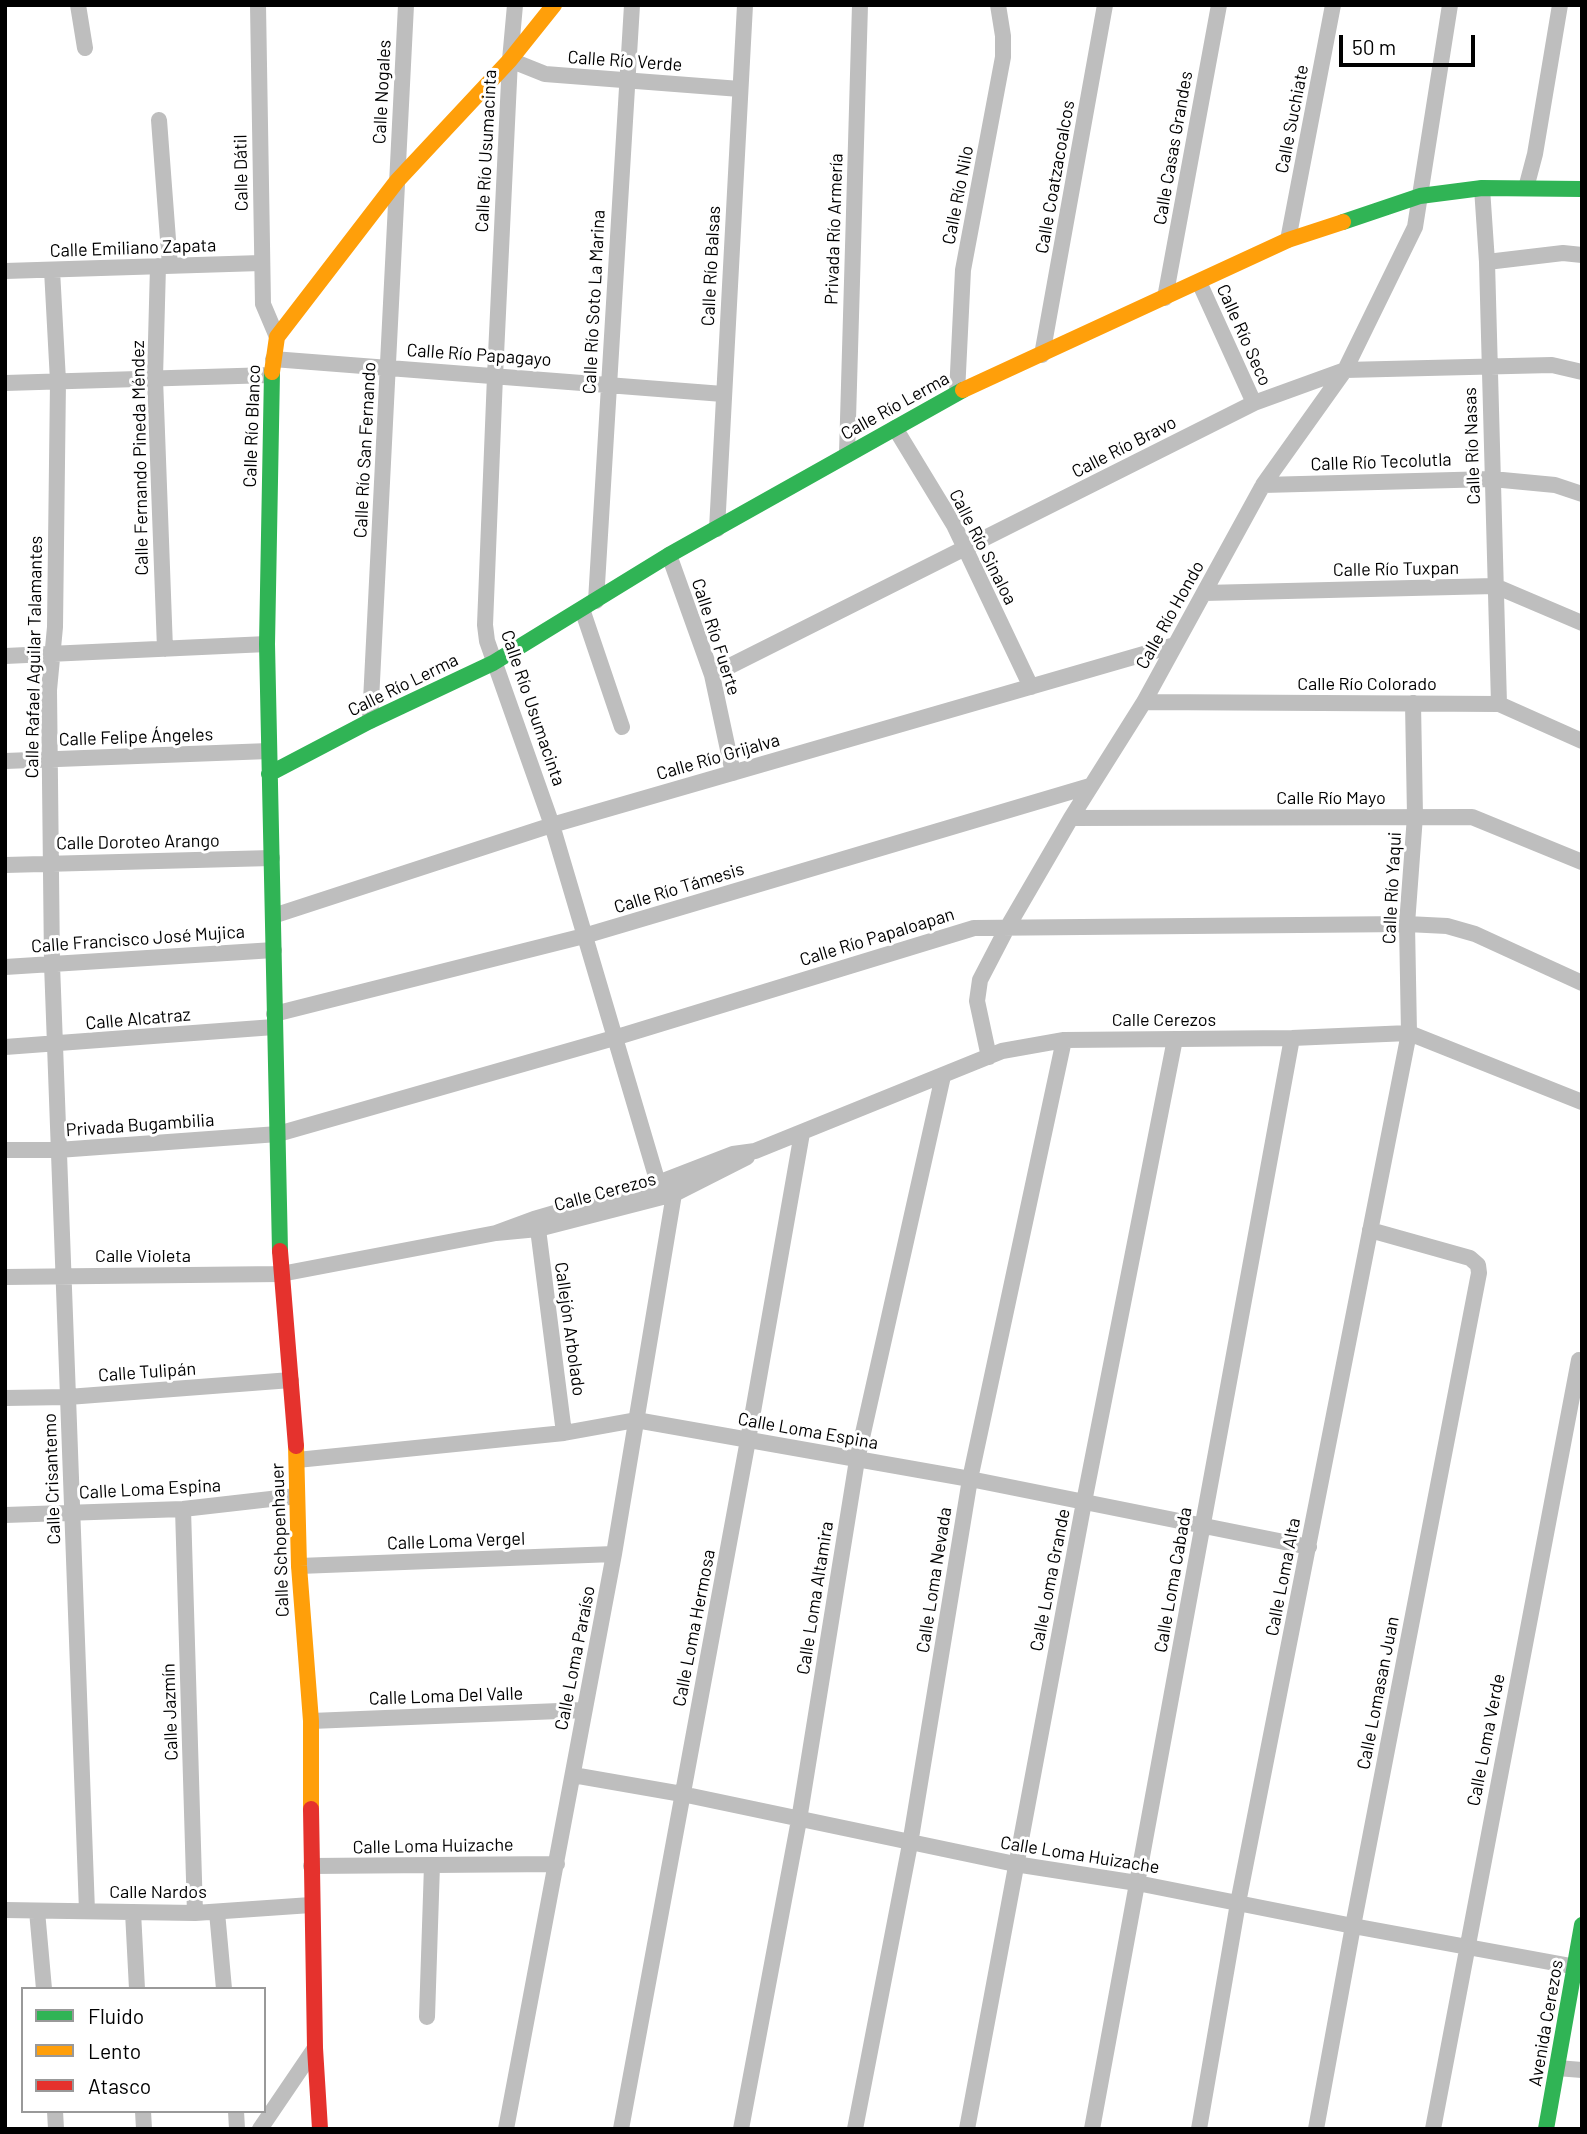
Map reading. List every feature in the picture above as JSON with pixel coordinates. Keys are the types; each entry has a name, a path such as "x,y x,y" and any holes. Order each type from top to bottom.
{"street":[{"path":"78,5 85,48"},
{"name":"Calle Dátil","path":"258,5 263,304 277,337"},
{"name":"Calle Nogales","path":"397,181 407,5"},
{"name":"Calle Río Usumacinta","path":"515,5 495,376 485,625 487,642 552,825 658,1183"},
{"name":"Calle Río Blanco","path":"274,950 267,644 272,367 277,337 397,181 510,60 555,5"},
{"name":"Calle Río Soto La Marina","path":"589,605 609,384 632,5"},
{"name":"Calle Río Balsas","path":"717,529 745,5"},
{"name":"Privada Río Armería","path":"847,454 860,5"},
{"name":"Calle Río Nilo","path":"957,393 963,270 1003,57 998,5"},
{"name":"Calle Coatzacoalcos","path":"1042,355 1105,5"},
{"name":"Calle Casas Grandes","path":"1165,298 1219,5"},
{"name":"Calle Suchiate","path":"1289,240 1334,5"},
{"name":"Calle Río Hondo","path":"989,1057 977,1001 980,980 1071,818 1144,702 1263,485 1345,370 1415,227 1450,5"},
{"path":"1526,188 1535,154 1560,5"},
{"name":"Calle Río Verde","path":"510,60 545,74 740,89"},
{"name":"Calle Fernando Pineda Méndez","path":"159,120 164,266 155,378 165,649"},
{"name":"Calle Río San Fernando","path":"370,722 397,181"},
{"name":"Calle Río Lerma","path":"269,774 493,663 669,555 957,393 1289,240 1420,196 1482,188 1582,190"},
{"name":"Calle Río Nasas","path":"1482,188 1487,262 1499,704"},
{"path":"1487,262 1563,253 1582,255"},
{"name":"Calle Emiliano Zapata","path":"5,271 261,263"},
{"name":"Calle Rafael Aguilar Talamantes","path":"52,270 58,381 55,627 49,690 54,1045"},
{"name":"Calle Río Seco","path":"1199,282 1254,403"},
{"name":"Calle Río Bravo","path":"712,675 1254,403 1345,370 1552,365 1582,372"},
{"name":"Calle Río Papagayo","path":"5,383 155,378 272,367 389,368 723,394"},
{"name":"Calle Río Sinaloa","path":"894,428 954,525 1031,687"},
{"name":"Calle Río Tecolutla","path":"1263,485 1492,478 1555,485 1582,494"},
{"name":"Calle Río Fuerte","path":"669,555 712,675 733,773"},
{"name":"Calle Río Tuxpan","path":"1204,593 1495,586 1582,623"},
{"path":"589,605 622,727"},
{"path":"5,656 267,644"},
{"name":"Calle Río Grijalva","path":"273,916 552,825 1175,645"},
{"name":"Calle Río Colorado","path":"1144,702 1499,704 1582,741"},
{"name":"Calle Río Yaqui","path":"1409,1034 1407,924 1415,816 1413,703"},
{"name":"Calle Felipe Ángeles","path":"5,761 269,751"},
{"name":"Calle Río Támesis","path":"274,1021 584,936 1090,786"},
{"name":"Calle Río Mayo","path":"1071,818 1472,817 1582,862"},
{"name":"Calle Doroteo Arango","path":"5,865 272,858"},
{"name":"Calle Río Papaloapan","path":"278,1134 614,1038 974,928 1407,924 1447,926 1475,934 1582,983"},
{"name":"Calle Francisco José Mujica","path":"5,967 274,950"},
{"name":"Calle Schopenhauer","path":"274,950 281,1274 297,1460 299,1566 311,1721 310,1905 320,2129"},
{"name":"Calle Alcatraz","path":"5,1047 54,1045 274,1021"},
{"name":"Calle Cerezos","path":"496,1233 534,1219 658,1183 733,1154 755,1151 1002,1051 1064,1040 1409,1034 1582,1102"},
{"name":"Calle Loma Alta","path":"1199,2129 1238,1903 1409,1034"},
{"name":"Calle Loma Cabada","path":"1092,2129 1292,1038"},
{"name":"Calle Loma Grande","path":"967,2129 1084,1502 1175,1039"},
{"name":"Calle Loma Nevada","path":"855,2129 910,1844 970,1479 1064,1040"},
{"name":"Calle Crisantemo","path":"54,1045 87,1911"},
{"name":"Calle Loma Altamira","path":"741,2129 799,1819 857,1460 943,1076"},
{"name":"Calle Loma Hermosa","path":"621,2129 802,1133"},
{"name":"Privada Bugambilia","path":"5,1150 58,1150 278,1134"},
{"name":"Calle Cerezos","path":"281,1274 496,1233 537,1229 674,1194 739,1163 755,1151"},
{"name":"Calle Loma Paraíso","path":"506,2129 614,1554 674,1194"},
{"name":"Callejón Arbolado","path":"537,1229 564,1433"},
{"name":"Calle Lomasan Juan","path":"1316,2129 1479,1273 1478,1265 1469,1258 1370,1230"},
{"name":"Calle Violeta","path":"5,1277 281,1274"},
{"name":"Calle Loma Verde","path":"1433,2129 1579,1360"},
{"name":"Calle Tulipán","path":"5,1398 68,1397 291,1380"},
{"name":"Calle Loma Espina","path":"297,1460 564,1433 636,1420 970,1479 1309,1547"},
{"name":"Calle Loma Espina","path":"5,1515 183,1509 297,1496"},
{"name":"Calle Jazmín","path":"183,1509 195,1913"},
{"name":"Calle Loma Vergel","path":"299,1566 614,1554"},
{"name":"Calle Loma Del Valle","path":"311,1721 584,1710"},
{"name":"Calle Loma Huizache","path":"573,1775 682,1794 910,1844 1137,1883 1579,1967"},
{"name":"Calle Loma Huizache","path":"311,1867 556,1864"},
{"path":"427,2017 432,1865"},
{"name":"Calle Nardos","path":"5,1910 195,1913 310,1905"},
{"path":"37,1911 44,1987"},
{"path":"133,1912 137,1987"},
{"path":"217,1912 224,1987"},
{"name":"Avenida Cerezos","path":"1546,2129 1579,1967 1582,1924"},
{"path":"260,2129 315,2048"},
{"path":"1557,2068 1582,2070"}],"traffic: fast":[{"path":"1343,222 1420,196 1482,188 1582,189"},
{"path":"272,372 267,644 280,1251"},
{"path":"269,774 370,721 493,663 669,555 963,390"},
{"path":"1546,2129 1582,1925"}],"traffic: slow":[{"path":"272,372 277,337 397,181 510,60 554,5"},
{"path":"963,390 1288,240 1343,222"},
{"path":"296,1446 299,1566 311,1721 311,1809"}],"traffic: jam":[{"path":"280,1251 296,1446"},
{"path":"311,1809 315,2048 320,2129"}]}
